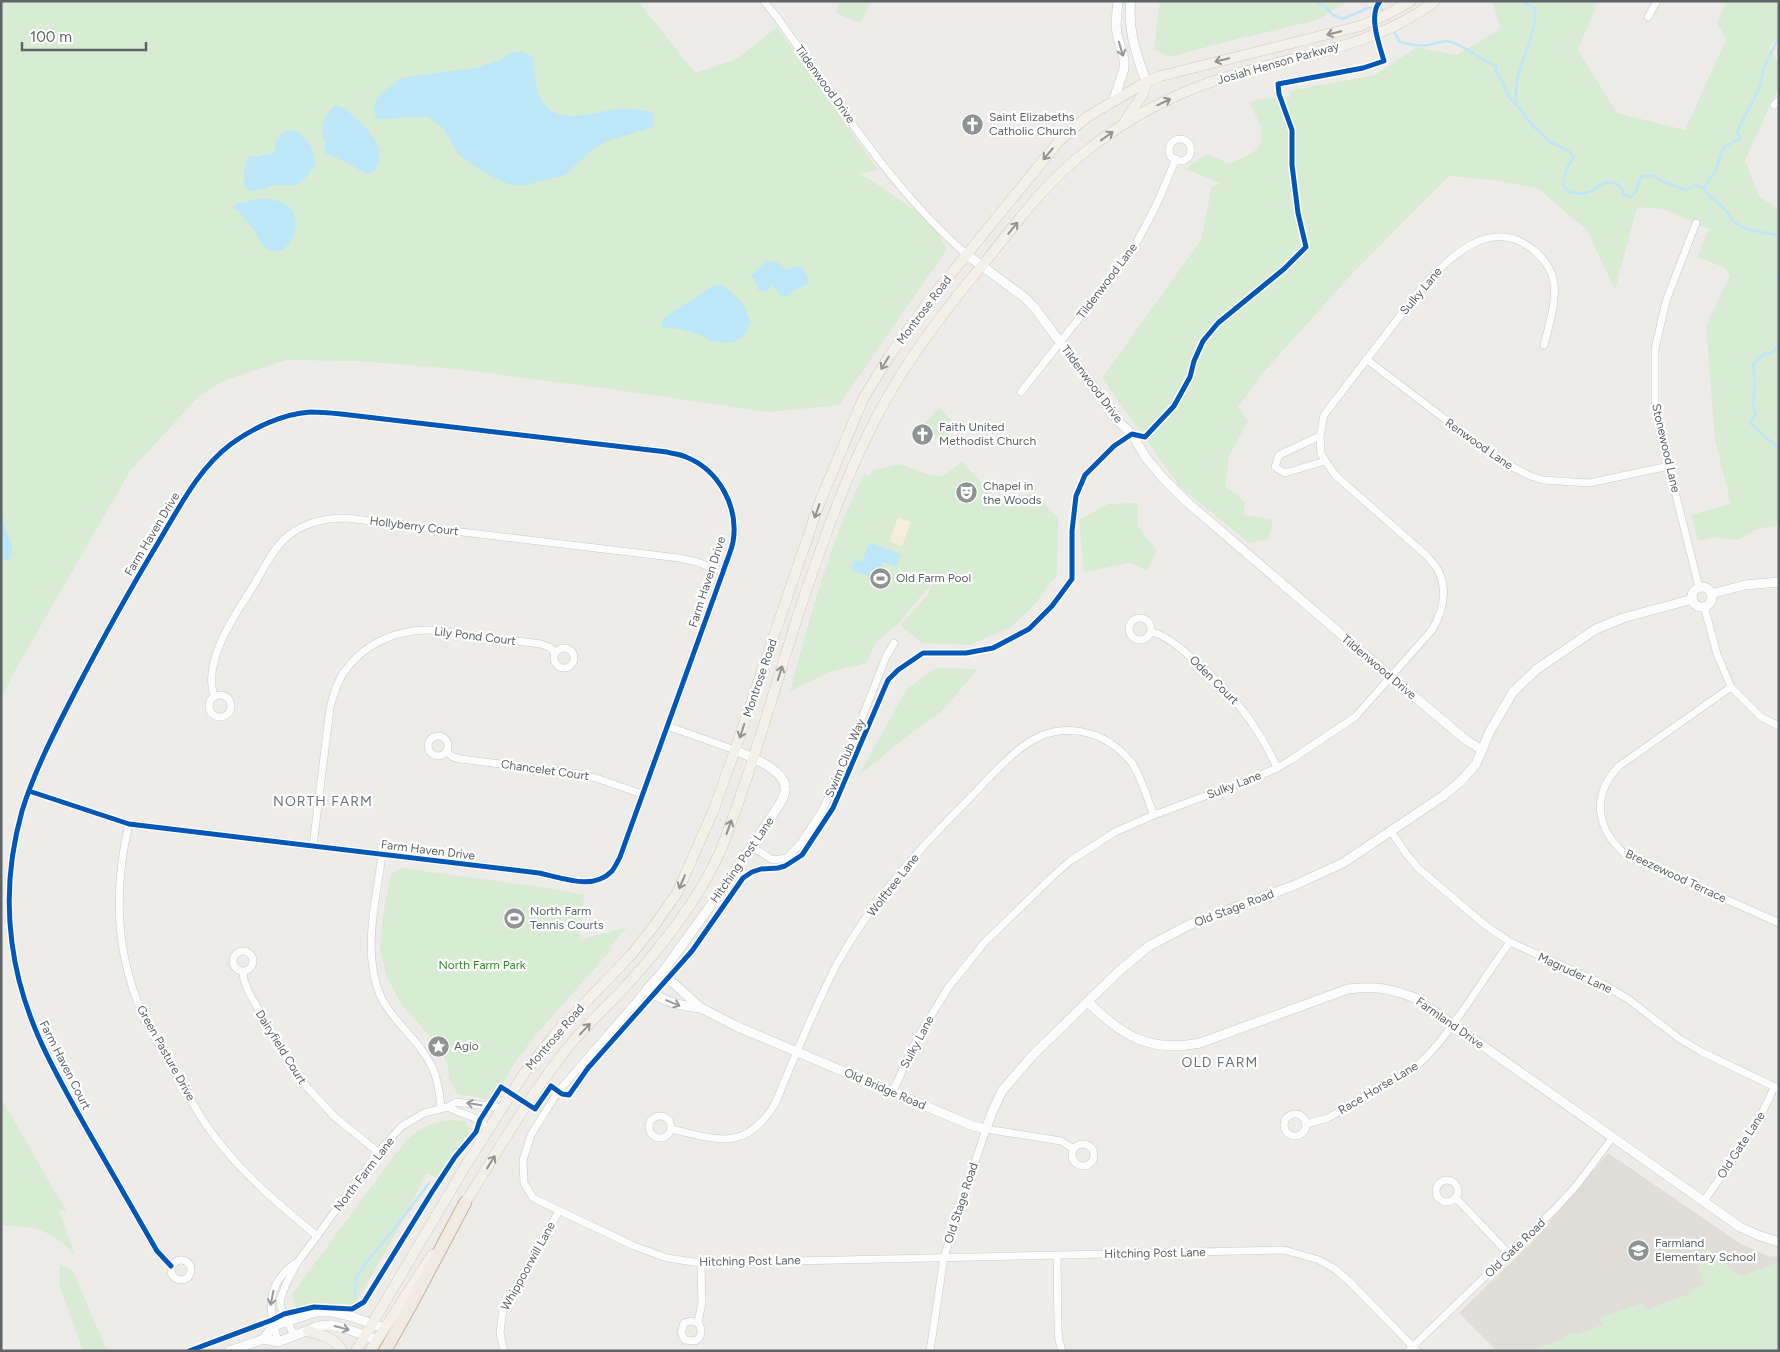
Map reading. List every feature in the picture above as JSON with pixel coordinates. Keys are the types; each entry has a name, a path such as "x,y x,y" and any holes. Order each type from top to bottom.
{"highway":[{"path":"385,1351 465,1203"}],"main road":[{"name":"Josiah Henson Parkway","path":"1113,102 1146,82 1161,76 1360,26 1411,1"},
{"name":"Josiah Henson Parkway","path":"1122,125 1164,102 1212,82 1364,39 1406,20 1435,1"},
{"path":"1122,125 1139,103 1146,82"},
{"name":"Montrose Road","path":"356,1351 461,1174 525,1072 557,1032 631,955 678,893 714,809 819,504 863,399 890,355 928,302 1059,141 1087,117 1113,102"},
{"name":"Montrose Road","path":"370,1351 524,1109 574,1040 630,981 671,933 696,895 720,852 754,758 816,562 841,495 869,430 894,384 914,354 982,266 1054,180 1084,152 1122,125"},
{"path":"308,1331 327,1336 337,1342 342,1351"}],"street":[{"name":"Tildenwood Drive","path":"764,1 910,198 947,238 1024,297 1034,307 1120,423 1132,434 1146,458 1164,479 1187,502 1391,678 1466,740 1482,750"},
{"path":"1113,102 1124,70 1124,59 1116,23 1118,1"},
{"path":"1131,1 1129,17 1132,38 1146,82"},
{"path":"1648,17 1657,1"},
{"name":"Tildenwood Lane","path":"1021,392 1132,251 1155,208 1176,160"},
{"name":"Stonewood Lane","path":"1696,223 1666,301 1655,349 1654,401 1659,428 1700,588"},
{"name":"Sulky Lane","path":"892,1093 928,1020 948,988 984,943 1070,861 1115,832 1276,768 1355,717 1432,630 1438,620 1444,600 1444,587 1439,572 1427,556 1335,475 1321,454 1320,436 1324,415 1423,286 1440,268 1468,245 1488,237 1512,238 1526,244 1541,256 1548,266 1554,282 1554,304 1544,344"},
{"name":"Renwood Lane","path":"1366,359 1496,458 1528,475 1543,480 1589,483 1669,466"},
{"name":"Farm Haven Drive","path":"310,412 657,451 685,456 712,474 721,485 730,502 734,521 733,542 667,726 620,857 612,870 596,881 582,882 540,873 129,824 29,791 62,717 111,622 194,484 214,459 230,444 254,428 291,415 310,412"},
{"path":"1320,436 1279,455 1275,466 1285,474 1325,461"},
{"name":"Hollyberry Court","path":"214,696 212,685 215,662 228,627 276,549 297,530 318,520 346,518 669,557 697,562 722,572"},
{"path":"1711,594 1745,585 1779,582"},
{"path":"1700,588 1708,589 1711,594 1711,601 1704,606 1696,605 1693,599 1693,592 1700,588"},
{"name":"Old Stage Road","path":"930,1351 944,1257 986,1129 1002,1092 1032,1056 1135,957 1164,937 1191,924 1318,875 1343,863 1443,796 1461,781 1476,764 1502,709 1513,692 1537,669 1596,629 1623,618 1693,599"},
{"path":"1704,606 1717,654 1731,687 1761,717 1779,726"},
{"name":"Lily Pond Court","path":"313,846 330,708 335,690 343,673 367,649 395,634 426,630 541,644 555,652"},
{"name":"Oden Court","path":"1152,632 1169,639 1226,689 1254,726 1268,749 1276,768"},
{"name":"Swim Club Way","path":"752,848 773,860 787,858 801,843 823,809 886,657 894,643"},
{"name":"Breezewood Terrace","path":"1731,687 1619,766 1604,786 1601,815 1606,832 1625,854 1779,923"},
{"path":"667,726 735,750"},
{"name":"Wolftree Lane","path":"671,1129 725,1140 742,1136 756,1129 775,1104 796,1052 838,962 877,903 926,843 1010,758 1033,740 1051,733 1076,730 1094,734 1112,744 1133,765 1154,815"},
{"name":"Hitching Post Lane","path":"735,750 754,758 781,775 786,788 781,802 752,848 662,972 557,1092 531,1135 523,1160 524,1183 533,1198 654,1254 701,1263 1272,1250 1303,1255 1319,1260 1335,1269 1351,1283 1413,1349"},
{"name":"Chancelet Court","path":"446,752 461,759 579,774 642,794"},
{"name":"Farm Haven Court","path":"29,791 20,818 13,853 9,896 12,943 24,1001 32,1024 52,1066 157,1251 172,1266"},
{"name":"Green Pasture Drive","path":"129,824 120,874 118,900 120,930 127,970 145,1019 201,1115 228,1153 261,1189 317,1236"},
{"name":"Magruder Lane","path":"1391,831 1418,868 1485,925 1510,942 1603,984 1628,999 1680,1039 1702,1052 1776,1088"},
{"path":"382,854 370,946 372,969 382,998 390,1012 432,1065 445,1107 473,1116 480,1120 488,1130"},
{"name":"Race Horse Lane","path":"1306,1124 1328,1118 1414,1068 1434,1050 1510,942"},
{"name":"Dairyfield Court","path":"243,972 249,993 286,1057 305,1085 335,1117 378,1152"},
{"name":"Old Bridge Road","path":"662,972 702,1008 738,1027 796,1052 973,1126 1061,1142 1074,1149"},
{"name":"Farmland Drive","path":"1088,1002 1119,1030 1138,1040 1169,1046 1186,1046 1200,1043 1348,989 1371,987 1392,990 1415,998 1740,1227 1779,1242"},
{"name":"Old Bridge Road","path":"647,989 654,995 681,1006 702,1008"},
{"name":"Old Gate Lane","path":"1704,1202 1753,1130 1776,1088"},
{"name":"North Farm Lane","path":"294,1336 281,1307 280,1300 286,1284 297,1263 378,1152 402,1126 424,1113 456,1102 502,1108"},
{"name":"Old Gate Road","path":"1413,1349 1570,1192 1613,1137"},
{"path":"1456,1198 1509,1254"},
{"name":"Whippoorwill Lane","path":"504,1351 500,1333 503,1309 559,1211"},
{"path":"1057,1255 1059,1340 1062,1351"},
{"name":"North Farm Lane","path":"278,1342 273,1326 270,1305 274,1289 283,1273 297,1263"},
{"path":"698,1323 702,1302 701,1263"},
{"path":"264,1339 273,1326 316,1312 332,1312 372,1322 384,1328"},
{"path":"229,1351 264,1339 278,1342 319,1326 330,1325 376,1340"}],"shaded area":[{"name":"Farmland Elementary School","path":"1608,1153 1741,1244 1768,1256 1779,1257 1779,1263 1530,1351 1497,1351 1459,1313 1535,1239"}],"green space":[{"path":"1,1 638,1 695,73 737,59 777,27 878,170 858,174 866,177 930,220 947,249 839,405 768,412 458,369 358,361 286,360 225,380 198,397 130,471 13,674 1,700"},
{"path":"841,1 871,1 861,23 836,13"},
{"path":"1160,1 1348,1 1317,20 1169,57 1154,49"},
{"path":"1492,1 1598,1 1578,50 1617,113 1685,130 1726,40 1717,22 1727,1 1779,1 1779,36 1769,47 1779,64 1779,86 1745,160 1759,196 1779,210 1779,525 1756,529 1738,540 1714,537 1698,541 1691,515 1731,504 1715,440 1706,325 1730,276 1724,267 1697,257 1709,229 1663,209 1637,207 1615,290 1587,230 1537,188 1491,180 1449,176 1349,277 1261,375 1238,407 1248,421 1229,456 1225,486 1245,502 1244,515 1273,520 1268,539 1249,543 1180,487 1102,378 1201,240 1212,186 1221,184 1186,169 1206,154 1228,163 1241,159 1251,154 1261,142 1260,126 1250,104 1257,99 1291,97 1289,91 1375,75 1417,47 1456,55 1499,30 1499,22"},
{"path":"939,408 957,425 942,441 923,424"},
{"path":"962,462 996,498 1035,494 1058,518 1057,575 1034,605 1011,627 969,645 922,643 900,625 928,595 932,583 898,624 876,642 867,663 832,671 790,691 830,554 864,474 869,476 873,470 901,464 926,474 943,476"},
{"path":"1138,503 1137,525 1157,551 1147,570 1130,563 1084,572 1079,520 1108,504"},
{"path":"936,668 978,669 940,713 916,729 859,775 907,689"},
{"name":"North Farm Park","path":"401,868 549,888 584,895 580,940 627,927 610,947 611,950 534,1037 512,1067 492,1103 482,1098 458,1094 449,1080 448,1065 435,1042 402,1005 387,977 380,949 383,915 391,874"},
{"path":"1,1098 66,1211 59,1211 75,1255 58,1240 42,1231 1,1225"},
{"path":"465,1121 471,1135 444,1181 426,1173 404,1219 352,1309 325,1305 296,1309 292,1294 404,1143 425,1127 437,1122"},
{"path":"1704,1248 1741,1276 1779,1262 1779,1351 1530,1351 1561,1340 1572,1332 1574,1335 1603,1325 1600,1317 1643,1303 1646,1310 1689,1294 1688,1290 1704,1284 1697,1264"},
{"path":"60,1264 73,1271 107,1351 83,1351 59,1284"}],"sand":[{"path":"898,517 911,522 902,546 889,541"}],"water":[{"path":"512,52 523,52 533,57 539,95 545,105 553,111 571,116 618,109 644,111 654,113 653,127 607,141 591,151 565,175 522,186 511,185 498,180 470,163 458,154 443,128 428,117 376,119 374,107 376,99 399,79 476,68 498,61"},
{"path":"336,105 354,116 377,143 380,154 375,171 366,174 346,162 325,153 324,146 326,144 322,128 328,113"},
{"path":"286,130 298,131 311,146 316,164 300,183 274,186 255,191 247,190 243,184 248,156 255,157 275,152 276,140"},
{"path":"264,198 284,203 293,211 295,229 293,237 282,250 267,249 240,212 233,208 233,206 240,203"},
{"path":"767,261 778,262 784,269 803,268 809,282 807,285 794,290 788,296 781,296 772,285 767,292 758,290 757,284 751,276"},
{"path":"715,285 724,286 742,302 751,322 743,337 734,342 725,343 711,341 701,335 680,329 662,328 663,318"},
{"path":"1,503 3,521 10,541 12,555 10,559 1,560"},
{"path":"869,543 901,554 896,567 883,562 877,579 851,570 855,560 862,562"}],"waterway":[{"path":"1268,1 1290,1"},
{"path":"1315,1 1326,7 1333,15 1343,19 1368,8 1382,9 1383,12"},
{"path":"1517,104 1517,81 1535,20 1535,8 1525,4 1526,1"},
{"path":"1393,30 1400,42 1410,45 1421,45 1448,41 1463,47 1496,66 1496,73 1500,77 1511,100 1518,106 1531,124 1550,142 1569,151 1574,157 1568,166 1563,185 1569,192 1581,194 1592,191 1607,182 1616,183 1622,189 1623,194 1630,197 1635,193 1641,177 1652,175 1664,182 1686,190 1696,185 1704,188 1709,196 1724,208 1734,222 1749,230 1777,235 1779,239"},
{"path":"1704,188 1716,169 1724,147 1740,139 1737,131 1759,89 1765,65 1779,37"},
{"path":"1779,269 1777,280 1779,282"},
{"path":"1779,343 1772,353 1764,354 1753,364 1755,380 1753,406 1756,414 1750,423 1779,449"},
{"path":"355,1296 356,1278 429,1183"}],"cycle path":[{"path":"189,1351 284,1314 314,1307 352,1309 364,1302 455,1157 476,1132 480,1120 501,1087 535,1109 551,1086 562,1094 569,1095 588,1068 692,951 743,878 761,869 785,866 802,855 833,808 888,680 898,670 923,653 966,653 993,648 1029,629 1052,606 1072,579 1072,531 1076,496 1085,475 1114,446 1132,434 1145,437 1174,406 1190,377 1194,361 1203,341 1218,323 1284,269 1306,247 1298,213 1292,165 1292,130 1279,94 1278,84 1363,68 1384,61 1377,38 1375,22 1375,14 1380,1"},
{"path":"29,791 129,824 539,873 568,880 587,882 604,877 612,871 620,857 731,550 734,529 733,516 724,491 717,480 698,463 686,457 667,452 318,412 299,413 278,419 249,433 219,454 199,477 116,616 46,749 27,795 22,811 12,860 9,893 10,926 16,969 40,1041 75,1108 157,1251 171,1266"}],"place":[{"name":"Saint Elizabeths Catholic Church","path":"973,124"},
{"name":"Faith United Methodist Church","path":"923,434"},
{"name":"Chapel in the Woods","path":"967,493"},
{"name":"Old Farm Pool","path":"880,578"},
{"name":"North Farm Tennis Courts","path":"514,918"},
{"name":"Agio","path":"438,1046"},
{"name":"Farmland Elementary School","path":"1639,1250"}],"district":[{"name":"NORTH FARM","path":"323,801"},
{"name":"OLD FARM","path":"1220,1062"}]}
